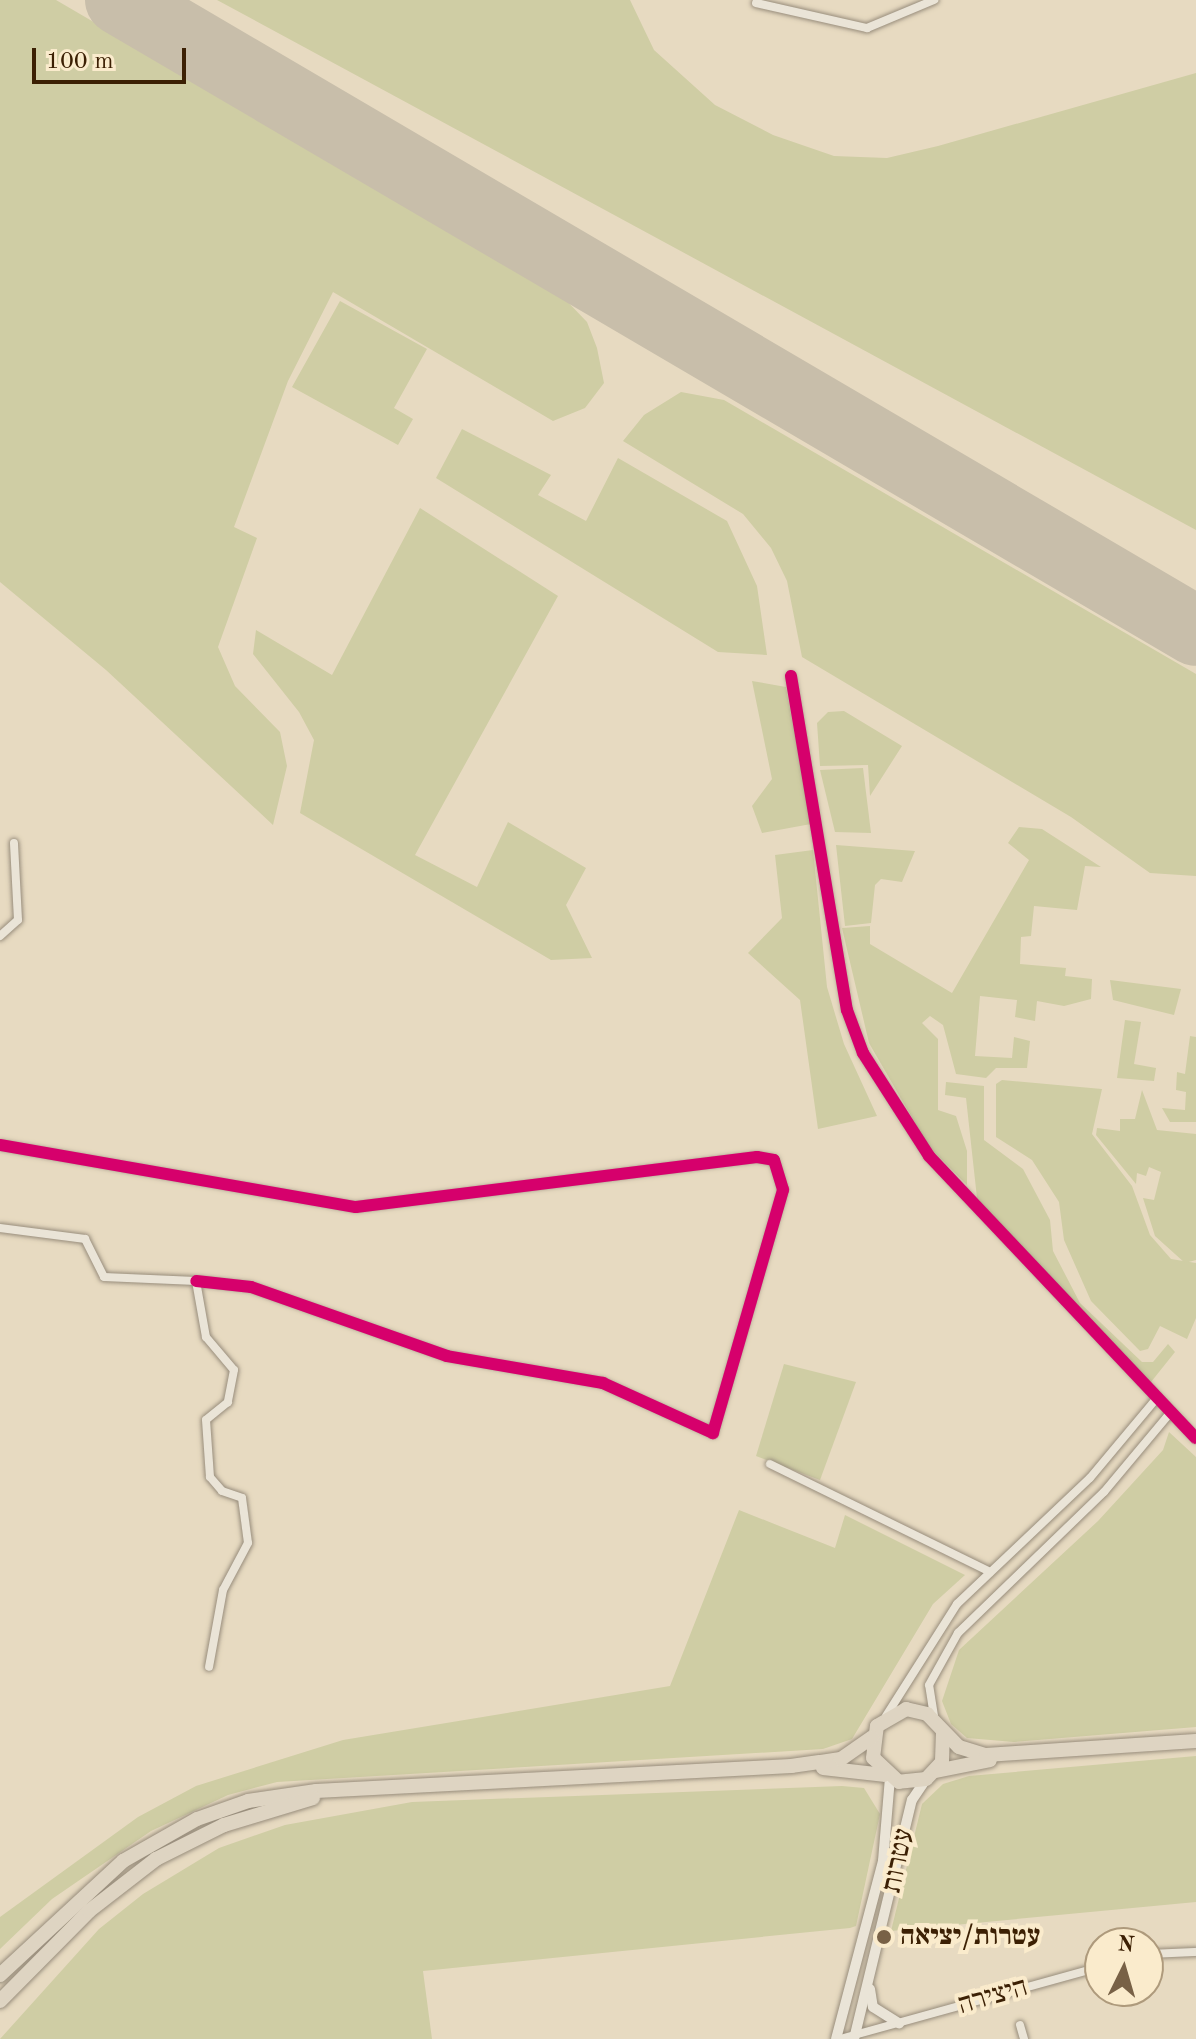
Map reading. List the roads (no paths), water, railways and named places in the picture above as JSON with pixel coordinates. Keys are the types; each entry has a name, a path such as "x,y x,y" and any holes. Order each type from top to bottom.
{"highway":[{"path":"0,1975 98,1881 173,1830 248,1801 365,1790 791,1766 841,1759 872,1737 886,1716 906,1709 939,1726 969,1751 1019,1756"},
{"path":"931,1775 945,1752 939,1726"},
{"path":"872,1737 873,1758 887,1776"},
{"path":"791,1766 887,1776 931,1775 1019,1756 1196,1741"},
{"path":"0,2001 89,1911 156,1859 224,1825 311,1798 365,1790"}],"street":[{"path":"756,3 867,28 934,0"},
{"path":"791,676 847,1010 863,1053 929,1156 1196,1438"},
{"path":"0,936 18,920 14,843"},
{"path":"0,1145 356,1207 757,1157 774,1160 783,1190 713,1433 603,1383 447,1356 251,1287 104,1277 85,1239 0,1228"},
{"path":"196,1281 206,1337 234,1370 228,1402 206,1420 210,1477 222,1491 242,1498 248,1543 223,1590 209,1667"},
{"path":"886,1716 943,1622 990,1572 1090,1478 1156,1399"},
{"path":"939,1726 929,1685 958,1633 1110,1485 1170,1413"},
{"path":"770,1464 990,1572"},
{"name":"עטרות","path":"855,2037 912,1800 931,1775"},
{"name":"עטרות","path":"838,2039 883,1861 887,1776"},
{"path":"1164,1953 1196,1952"},
{"name":"היצירה","path":"838,2039 855,2037 1084,1971"},
{"path":"870,1981 873,2007 899,2023"},
{"path":"1020,2025 1024,2039"}],"place":[{"name":"עטרות/יציאה","path":"884,1937"}]}
